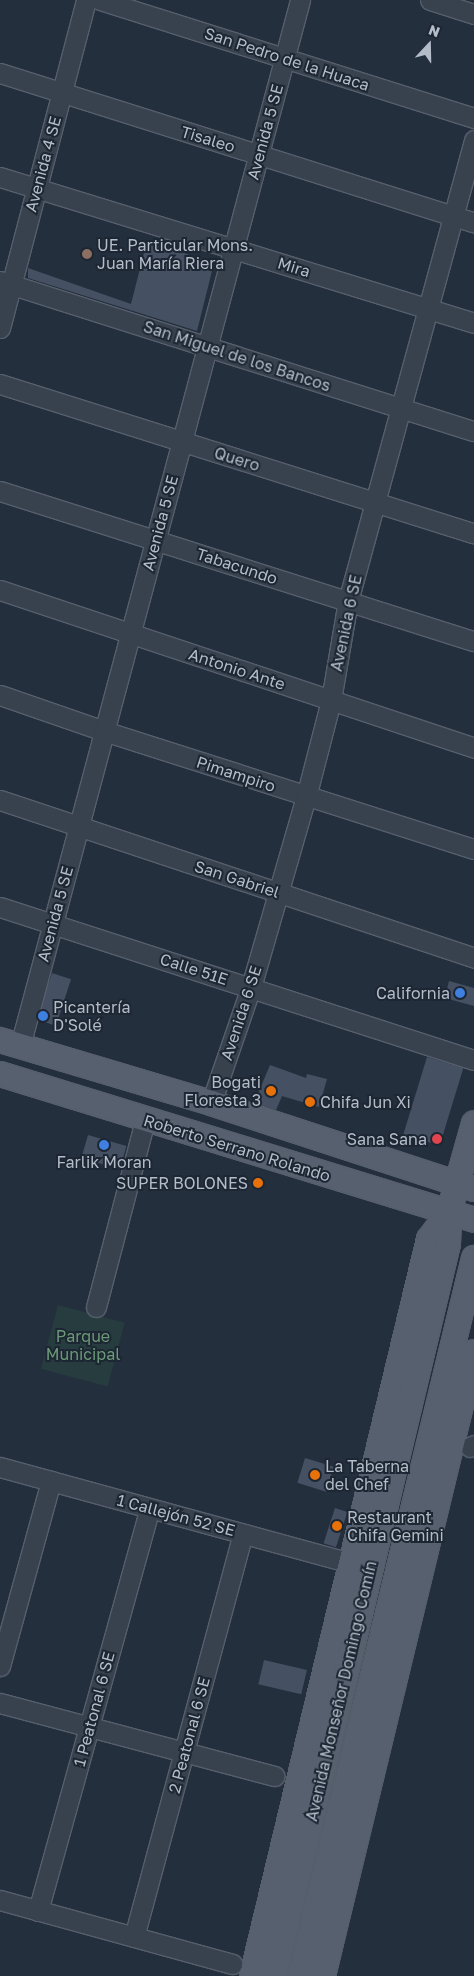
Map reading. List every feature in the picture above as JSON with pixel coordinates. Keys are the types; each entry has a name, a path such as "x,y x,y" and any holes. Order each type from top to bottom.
{"main road":[{"name":"Roberto Serrano Rolando","path":"10,1043 211,1103 470,1185"},
{"name":"Roberto Serrano Rolando","path":"0,1074 474,1220"},
{"path":"449,1212 470,1185 474,1123"},
{"name":"Avenida Monseñor Domingo Comín","path":"274,1976 335,1675 352,1563 430,1240 449,1212"},
{"name":"Avenida Monseñor Domingo Comín","path":"252,1976 335,1675 448,1244 449,1212"},
{"name":"Avenida Monseñor Domingo Comín","path":"323,1976 474,1258"},
{"name":"Avenida Monseñor Domingo Comín","path":"300,1976 399,1615 474,1352"}],"street":[{"name":"Avenida 4 SE","path":"0,328 6,283 37,188 86,0"},
{"name":"San Pedro de la Huaca","path":"100,0 474,118"},
{"name":"Avenida 5 SE","path":"10,1043 52,924 300,0"},
{"path":"430,0 474,14"},
{"name":"Tisaleo","path":"0,73 474,222"},
{"name":"Avenida 6 SE","path":"211,1103 251,987 306,797 331,700 348,601 474,140"},
{"name":"Mira","path":"0,176 474,323"},
{"name":"San Miguel de los Bancos","path":"6,283 474,431"},
{"name":"Quero","path":"0,384 474,533"},
{"name":"Tabacundo","path":"0,490 474,641"},
{"name":"Antonio Ante","path":"0,590 474,748"},
{"name":"Pimampiro","path":"0,695 104,732 474,849"},
{"name":"San Gabriel","path":"0,800 474,958"},
{"name":"Calle 51E","path":"0,908 474,1060"},
{"path":"96,1307 145,1120"},
{"name":"1 Callejón 52 SE","path":"0,1467 352,1563"},
{"path":"0,1666 51,1481"},
{"name":"1 Peatonal 6 SE","path":"38,1911 150,1508"},
{"name":"2 Peatonal 6 SE","path":"134,1937 243,1534"},
{"path":"0,1703 274,1776"},
{"path":"0,1900 232,1964"}],"green space":[{"name":"Parque Municipal","path":"58,1305 125,1323 108,1387 41,1369"}],"building":[{"path":"147,241 214,263 197,331 28,278 28,268 131,304"},
{"path":"52,973 71,979 56,1026 37,1020"},
{"name":"California","path":"449,981 474,988 474,1006 445,998"},
{"path":"427,1057 463,1068 440,1146 403,1134"},
{"path":"270,1065 306,1078 307,1074 327,1079 319,1107 282,1096 276,1110 254,1103"},
{"path":"88,1135 126,1146 120,1169 81,1158"},
{"name":"La Taberna del Chef","path":"305,1458 334,1467 326,1492 297,1483"},
{"name":"Restaurant Chifa Gemini","path":"335,1508 347,1512 336,1547 324,1543"},
{"path":"264,1660 307,1670 301,1694 258,1684"}],"place":[{"name":"UE. Particular Mons. Juan María Riera","path":"87,254"},
{"name":"California","path":"460,993"},
{"name":"Picantería D'Solé","path":"43,1016"},
{"name":"Bogati Floresta 3","path":"271,1091"},
{"name":"Chifa Jun Xi","path":"310,1102"},
{"name":"Sana Sana","path":"437,1139"},
{"name":"Farlik Moran","path":"104,1145"},
{"name":"SUPER BOLONES","path":"258,1183"},
{"name":"La Taberna del Chef","path":"315,1475"},
{"name":"Restaurant Chifa Gemini","path":"337,1526"}]}
